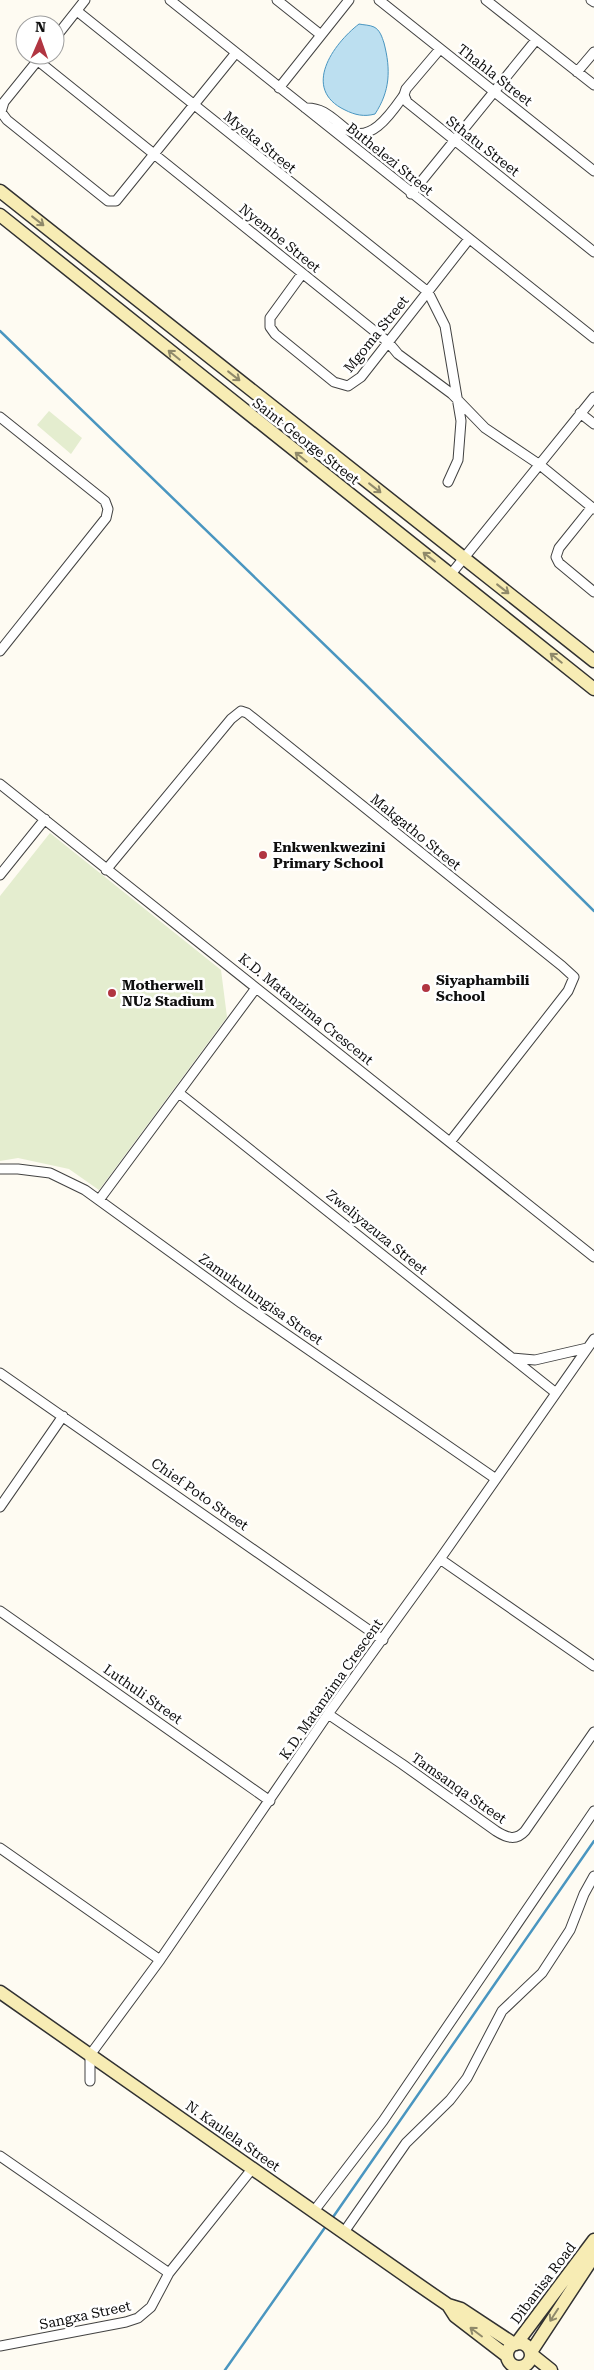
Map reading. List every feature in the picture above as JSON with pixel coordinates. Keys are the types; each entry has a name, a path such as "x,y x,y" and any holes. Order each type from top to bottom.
{"main road":[{"name":"Saint George Street","path":"0,191 594,661"},
{"name":"Saint George Street","path":"0,215 594,689"},
{"name":"N. Kaulela Street","path":"0,1992 448,2306 455,2316 507,2357"},
{"name":"Dibanisa Road","path":"515,2344 594,2240"},
{"name":"Dibanisa Road","path":"531,2353 594,2256"},
{"name":"N. Kaulela Street","path":"448,2306 461,2309 515,2344"},
{"path":"500,2370 510,2348 515,2344 523,2344 551,2370"},
{"path":"507,2357 515,2366 524,2368 529,2362 531,2353"}],"street":[{"path":"65,26 86,0"},
{"name":"Buthelezi Street","path":"170,0 235,54 594,338"},
{"path":"277,0 321,35"},
{"path":"279,88 349,0"},
{"name":"Thahla Street","path":"379,0 594,171"},
{"path":"486,0 594,85"},
{"name":"Myeka Street","path":"77,11 428,292"},
{"path":"411,194 536,40"},
{"path":"305,108 320,109 347,130 362,132 373,130 380,125 404,95 406,89 440,49"},
{"path":"577,72 594,52"},
{"path":"154,155 235,54"},
{"name":"Nyembe Street","path":"34,65 4,102 1,112 8,120 103,198 110,202 116,201 154,155"},
{"name":"Nyembe Street","path":"48,65 154,155 388,342 398,354 457,400 486,428 540,465 593,508"},
{"name":"Sthatu Street","path":"404,95 410,106 594,252"},
{"name":"Mgoma Street","path":"302,274 270,318 270,327 275,334 334,382 345,386 352,385 470,239"},
{"path":"428,292 445,326 461,421 458,460 448,482"},
{"path":"451,574 594,397"},
{"path":"580,413 594,424"},
{"path":"0,417 105,501 108,509 106,518 0,651"},
{"path":"593,508 559,548 556,557 559,564 594,592"},
{"name":"Makgatho Street","path":"106,870 231,719 241,711 246,712 574,977 568,991 450,1142"},
{"name":"K.D. Matanzima Crescent","path":"0,784 594,1257"},
{"path":"0,875 45,819"},
{"path":"99,1200 256,988"},
{"name":"Zweliyazuza Street","path":"179,1093 556,1393"},
{"name":"Zamukulungisa Street","path":"0,1169 50,1173 73,1183 241,1303 496,1479"},
{"name":"K.D. Matanzima Crescent","path":"90,2055 160,1960 328,1714 383,1640 594,1339"},
{"path":"512,1358 535,1360 588,1348"},
{"name":"Chief Poto Street","path":"0,1373 383,1640"},
{"path":"0,1506 63,1416"},
{"path":"440,1559 594,1666"},
{"name":"Luthuli Street","path":"0,1611 270,1800"},
{"name":"Tamsanqa Street","path":"328,1714 496,1832 511,1838 519,1837 525,1831 594,1732"},
{"path":"316,2213 382,2121 594,1811"},
{"path":"0,1848 160,1960"},
{"path":"342,2231 406,2143 450,2100 466,2078 502,2011 542,1973 570,1930 584,1894 594,1876"},
{"path":"90,2055 90,2082"},
{"path":"0,2156 169,2273"},
{"name":"Sangxa Street","path":"0,2346 138,2318 151,2306 169,2273 252,2169"}],"green space":[{"path":"49,411 82,438 71,454 37,425"},
{"name":"Motherwell NU2 Stadium","path":"50,833 221,970 227,1017 99,1190 69,1169 18,1158 0,1161 0,896"}],"water":[{"path":"359,24 376,28 382,36 388,62 388,80 384,97 375,114 360,115 349,112 332,101 325,91 323,79 332,54"}],"waterway":[{"path":"0,331 364,683 594,911"},
{"path":"331,2220 594,1841"},
{"path":"225,2370 326,2226"}],"place":[{"name":"Enkwenkwezini Primary School","path":"263,855"},
{"name":"Siyaphambili School","path":"426,988"},
{"name":"Motherwell NU2 Stadium","path":"112,993"}]}
